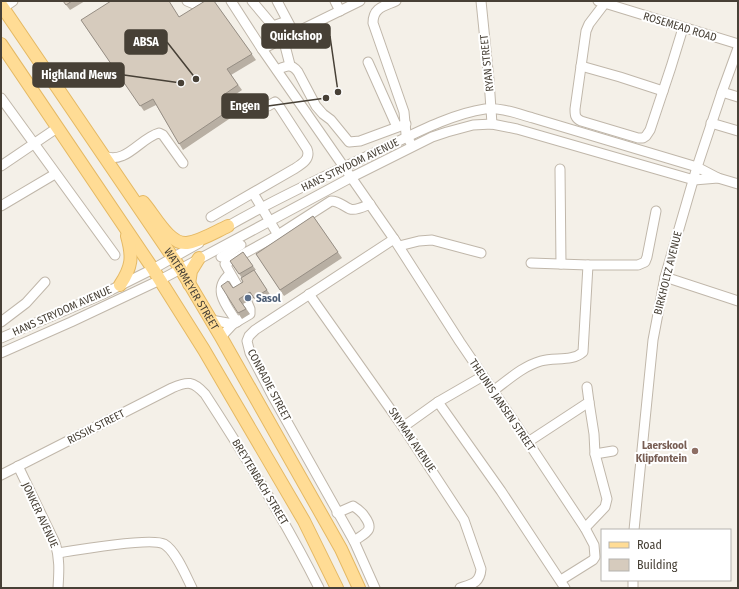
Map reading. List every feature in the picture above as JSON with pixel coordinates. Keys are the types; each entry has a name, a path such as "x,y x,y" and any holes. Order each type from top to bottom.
{"main road":[{"name":"WATERMEYER STREET","path":"6,4 104,156 180,268 188,284 221,337 341,549 358,588"},
{"name":"WATERMEYER STREET","path":"1,44 156,274 204,350 304,521 337,588"},
{"path":"121,180 144,203 168,233 182,243 192,242 228,226"},
{"path":"120,285 128,274 131,260 130,247 125,229"},
{"path":"188,284 191,271 199,258"}],"street":[{"path":"187,1 194,4 200,1"},
{"name":"THEUNIS JANSEN STREET","path":"231,1 262,49 396,242 482,376 585,528 594,545 595,556 593,560 563,584"},
{"path":"252,1 272,26 287,21"},
{"path":"276,1 294,33"},
{"path":"335,1 340,11"},
{"path":"262,49 359,1"},
{"path":"396,1 375,12 373,23 404,112 401,125"},
{"name":"RYAN STREET","path":"481,1 492,109 492,124"},
{"path":"602,2 586,31 575,100 575,115 577,119 581,121 609,130 638,138 643,138 646,136 650,130 683,28"},
{"name":"ROSEMEAD ROAD","path":"602,2 738,44"},
{"path":"283,38 290,65 298,72 316,106 331,120 347,140 352,142 401,125"},
{"name":"BIRKHOLTZ AVENUE","path":"634,529 653,340 664,277 697,166 737,52"},
{"path":"368,62 413,147"},
{"path":"277,70 290,65"},
{"path":"580,66 663,91"},
{"path":"295,96 306,88"},
{"path":"722,92 738,97"},
{"path":"1,98 114,255"},
{"path":"211,217 294,169 305,161 308,155 307,149 277,103 274,102 268,106"},
{"name":"HANS STRYDOM AVENUE","path":"1,353 71,322 156,274 172,258 262,207 407,137 457,117 480,110 492,109 506,111 533,118 697,166 718,178 738,184"},
{"path":"313,122 324,114"},
{"path":"712,123 738,131"},
{"name":"HANS STRYDOM AVENUE","path":"1,338 120,285 180,268 215,249 241,245 270,220 352,177 447,132 473,125 492,124 517,129 694,180 718,178"},
{"path":"1,166 58,128"},
{"path":"104,156 116,158 159,133 183,163"},
{"path":"560,169 561,264"},
{"path":"1,206 55,174"},
{"path":"678,176 687,187 688,199"},
{"path":"251,194 262,207 278,235"},
{"path":"242,218 252,205 251,194"},
{"path":"223,261 241,245 278,235 331,201 337,201 350,209 356,209 370,204"},
{"path":"531,263 638,265 645,262 647,258 656,212"},
{"name":"CONRADIE STREET","path":"375,588 354,541 272,395 250,353 247,341 249,336 255,330 309,294 396,242 432,240 481,253"},
{"path":"215,249 241,292"},
{"path":"493,391 532,364 551,359 574,358 583,352 588,265"},
{"path":"230,274 223,281 221,294 222,299 235,323"},
{"path":"664,277 738,301"},
{"path":"1,322 26,303 44,282"},
{"name":"SNYMAN AVENUE","path":"309,294 403,427 464,520 478,555 481,569 478,580 460,588"},
{"path":"221,337 235,323 250,314 250,309 247,302"},
{"path":"211,320 235,323"},
{"path":"403,427 438,402 482,376"},
{"name":"RISSIK STREET","path":"1,475 172,388 185,383 192,384"},
{"name":"BREYTENBACH STREET","path":"192,384 198,386 205,394 245,454 280,514 319,588"},
{"path":"585,528 601,511 607,502 595,454 594,434 586,387"},
{"path":"438,402 563,584"},
{"path":"528,442 589,402"},
{"path":"595,454 613,451"},
{"name":"JONKER AVENUE","path":"18,466 55,543 59,565 58,588"},
{"path":"337,513 353,506 362,513 369,523 369,529 354,541"},
{"path":"58,553 144,542 159,542 165,545 172,552 192,588"}],"building":[{"path":"63,1 72,1 66,5"},
{"path":"111,1 169,1 179,17 205,1 214,1 252,54 227,69 238,85 222,96 231,109 179,144 153,99 140,106 81,20"},
{"path":"313,216 338,252 280,290 256,254"},
{"path":"243,252 253,266 239,274 230,261"},
{"path":"254,270 267,290 254,298 250,292 239,299 246,309 238,313 221,286 228,281 233,288 243,282 241,278"}],"place":[{"name":"ABSA","path":"196,79"},
{"name":"Highland Mews","path":"181,83"},
{"name":"Quickshop","path":"338,92"},
{"name":"Engen","path":"326,98"},
{"name":"Sasol","path":"248,298"},
{"name":"Laerskool Klipfontein","path":"695,451"}]}
